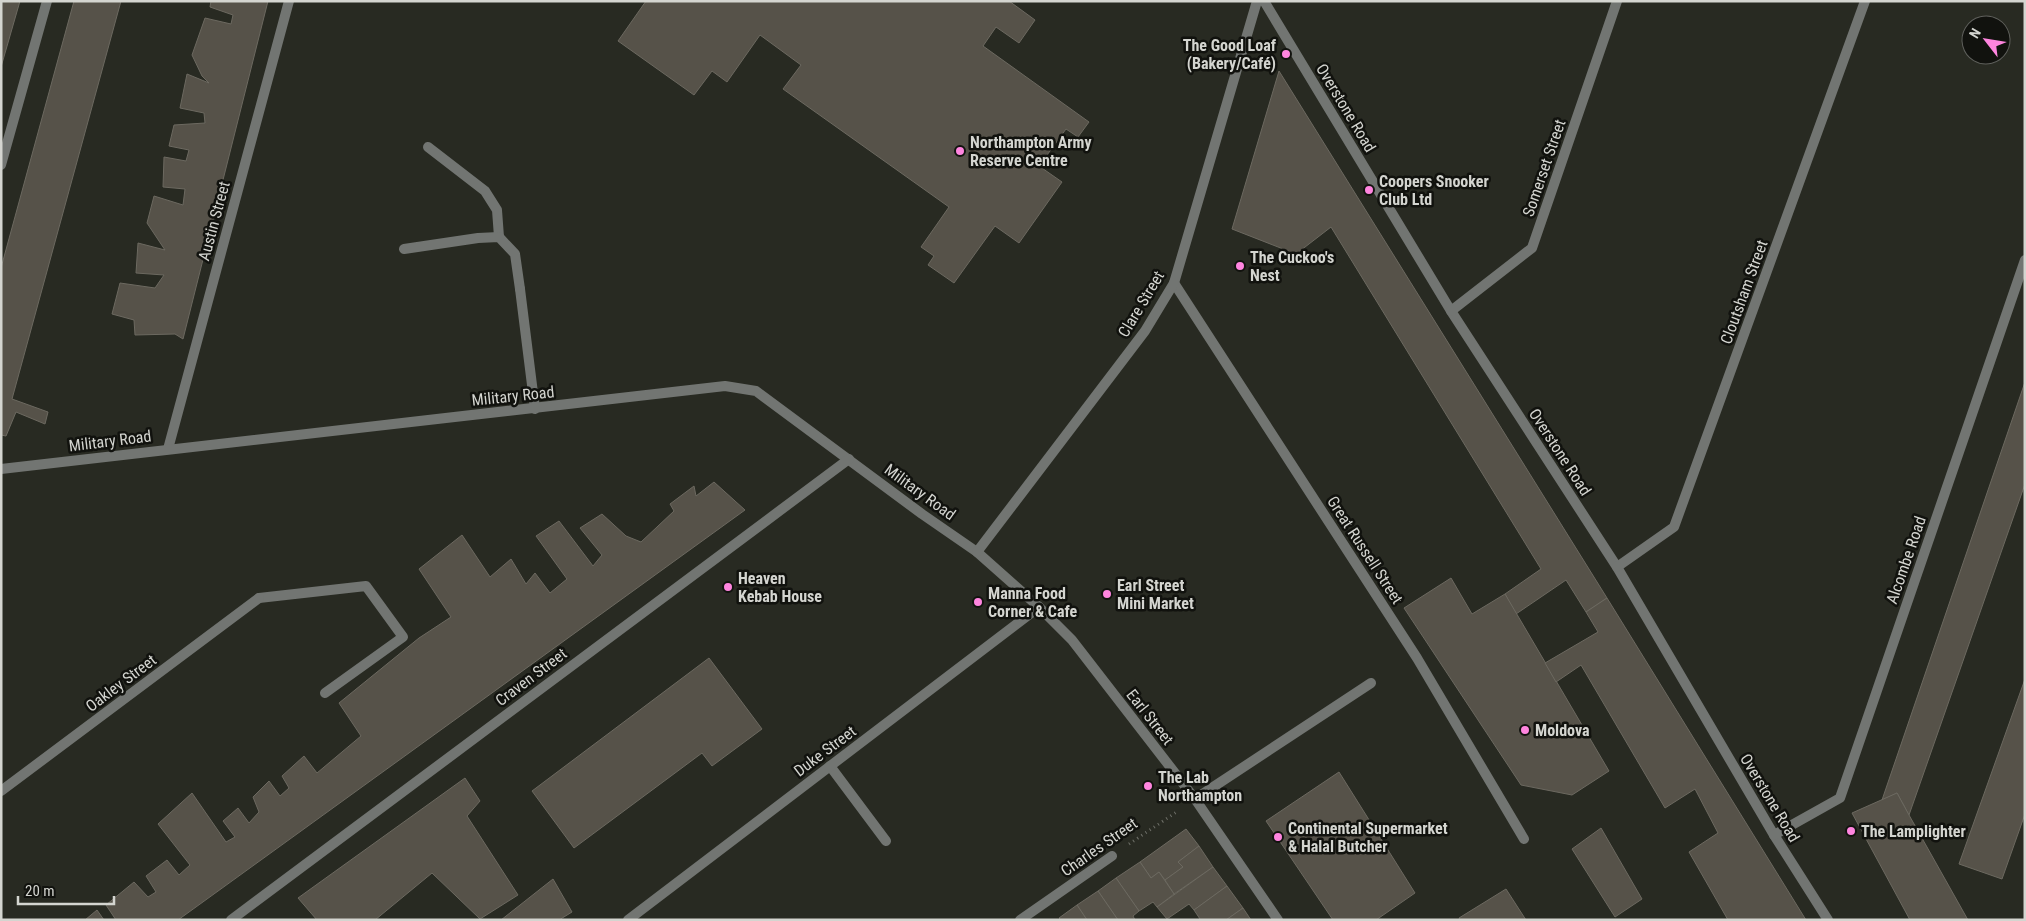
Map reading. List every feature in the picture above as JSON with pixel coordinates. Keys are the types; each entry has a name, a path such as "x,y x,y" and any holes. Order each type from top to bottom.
{"street":[{"path":"1,165 47,1"},
{"name":"Austin Street","path":"168,449 288,1"},
{"name":"Clare Street","path":"977,552 1145,332 1174,283 1257,1"},
{"name":"Overstone Road","path":"1264,1 1451,311 1617,567 1774,835 1828,920"},
{"name":"Somerset Street","path":"1451,311 1532,248 1617,1"},
{"name":"Cloutsham Street","path":"1617,567 1674,527 1865,1"},
{"path":"428,147 485,191 497,210 499,237 515,254 535,408"},
{"path":"404,249 478,238 499,237"},
{"name":"Alcombe Road","path":"1774,835 1840,798 2025,260"},
{"name":"Great Russell Street","path":"1174,283 1417,658 1524,838"},
{"name":"Military Road","path":"1,469 725,386 756,392 977,552"},
{"name":"Craven Street","path":"231,920 849,459"},
{"name":"Earl Street","path":"977,552 1039,606 1072,640 1195,799 1278,920"},
{"name":"Oakley Street","path":"1,791 259,598 366,586 403,636 325,693"},
{"name":"Duke Street","path":"628,920 1039,606"},
{"path":"1195,799 1371,683"},
{"path":"830,766 886,842"},
{"name":"Charles Street","path":"1020,920 1112,856"}],"path":[{"name":"Charles Street","path":"1112,856 1195,799"}],"building":[{"path":"1,1 20,1 1,67"},
{"path":"74,1 121,1 12,399 48,412 45,424 16,412 6,436 1,435 1,268"},
{"path":"211,1 268,1 183,339 175,334 135,335 134,320 112,314 120,283 155,288 164,275 136,273 138,243 165,250 147,223 154,196 183,205 185,189 163,187 164,157 186,161 189,150 169,146 174,125 205,123 204,113 180,108 187,74 209,83 202,76 192,55 205,18 231,24 233,15 210,7"},
{"name":"Northampton Army Reserve Centre","path":"646,1 1009,1 1035,20 1019,43 996,27 983,46 1089,122 1078,137 1066,129 1039,166 1062,182 1019,243 995,226 954,283 928,265 934,256 921,247 949,207 783,89 801,65 760,35 727,82 712,71 694,95 618,41"},
{"path":"1279,71 1607,598 1586,612 1566,580 1516,614 1505,594 1541,569 1331,227 1296,254 1232,229"},
{"path":"2025,382 2025,484 1909,815 1897,793 1882,800"},
{"path":"714,482 745,510 178,920 116,920 106,905 134,882 148,897 156,892 146,876 167,860 179,875 190,865 158,824 192,793 226,842 235,837 223,821 238,808 249,823 259,812 253,797 269,781 280,796 289,788 282,776 304,756 317,773 361,736 339,703 419,638 451,617 419,569 462,535 490,577 511,559 526,584 535,573 550,593 567,579 536,536 559,521 593,566 602,555 580,528 602,514 626,536 641,542 674,511 670,504 694,486 696,496"},
{"path":"1451,578 1472,614 1505,594 1609,771 1572,795 1521,785 1404,608"},
{"path":"1607,598 1806,920 1728,920 1689,852 1718,833 1695,789 1665,808 1581,665 1556,682 1545,663 1598,632 1586,612"},
{"path":"709,658 762,729 712,766 702,753 574,848 532,791"},
{"path":"2025,679 2025,814 2002,879 1959,864"},
{"path":"1339,772 1415,893 1376,920 1333,920 1266,821"},
{"path":"465,778 480,801 467,816 518,895 480,919 432,873 375,920 317,920 298,898"},
{"path":"1897,793 1968,920 1910,920 1852,813"},
{"path":"1601,828 1642,899 1615,917 1572,849"},
{"path":"1186,829 1199,846 1178,862 1183,867 1165,880 1159,872 1151,878 1140,862"},
{"path":"1199,846 1213,867 1174,894 1165,880 1183,867 1178,862"},
{"path":"1140,862 1151,878 1159,872 1174,894 1157,907 1153,902 1139,911 1116,878"},
{"path":"1213,867 1227,886 1194,910 1189,904 1167,919 1157,907"},
{"path":"1116,878 1139,911 1133,916 1135,920 1118,920 1098,891"},
{"path":"553,879 572,912 559,920 501,920"},
{"path":"1227,886 1243,908 1226,920 1199,920 1194,910"},
{"path":"1506,889 1526,920 1460,920 1459,918"},
{"path":"1098,891 1118,920 1087,920 1077,905"},
{"path":"1077,905 1087,920 1061,920 1059,918"},
{"path":"1243,908 1251,920 1226,920"},
{"path":"97,910 104,920 85,920"}],"place":[{"name":"The Good Loaf (Bakery/Café)","path":"1286,54"},
{"name":"Northampton Army Reserve Centre","path":"960,151"},
{"name":"Coopers Snooker Club Ltd","path":"1369,190"},
{"name":"The Cuckoo's Nest","path":"1240,266"},
{"name":"Heaven Kebab House","path":"728,587"},
{"name":"Earl Street Mini Market","path":"1107,594"},
{"name":"Manna Food Corner & Cafe","path":"978,602"},
{"name":"Moldova","path":"1525,730"},
{"name":"The Lab Northampton","path":"1148,786"},
{"name":"The Lamplighter","path":"1851,831"},
{"name":"Continental Supermarket & Halal Butcher","path":"1278,837"}]}
